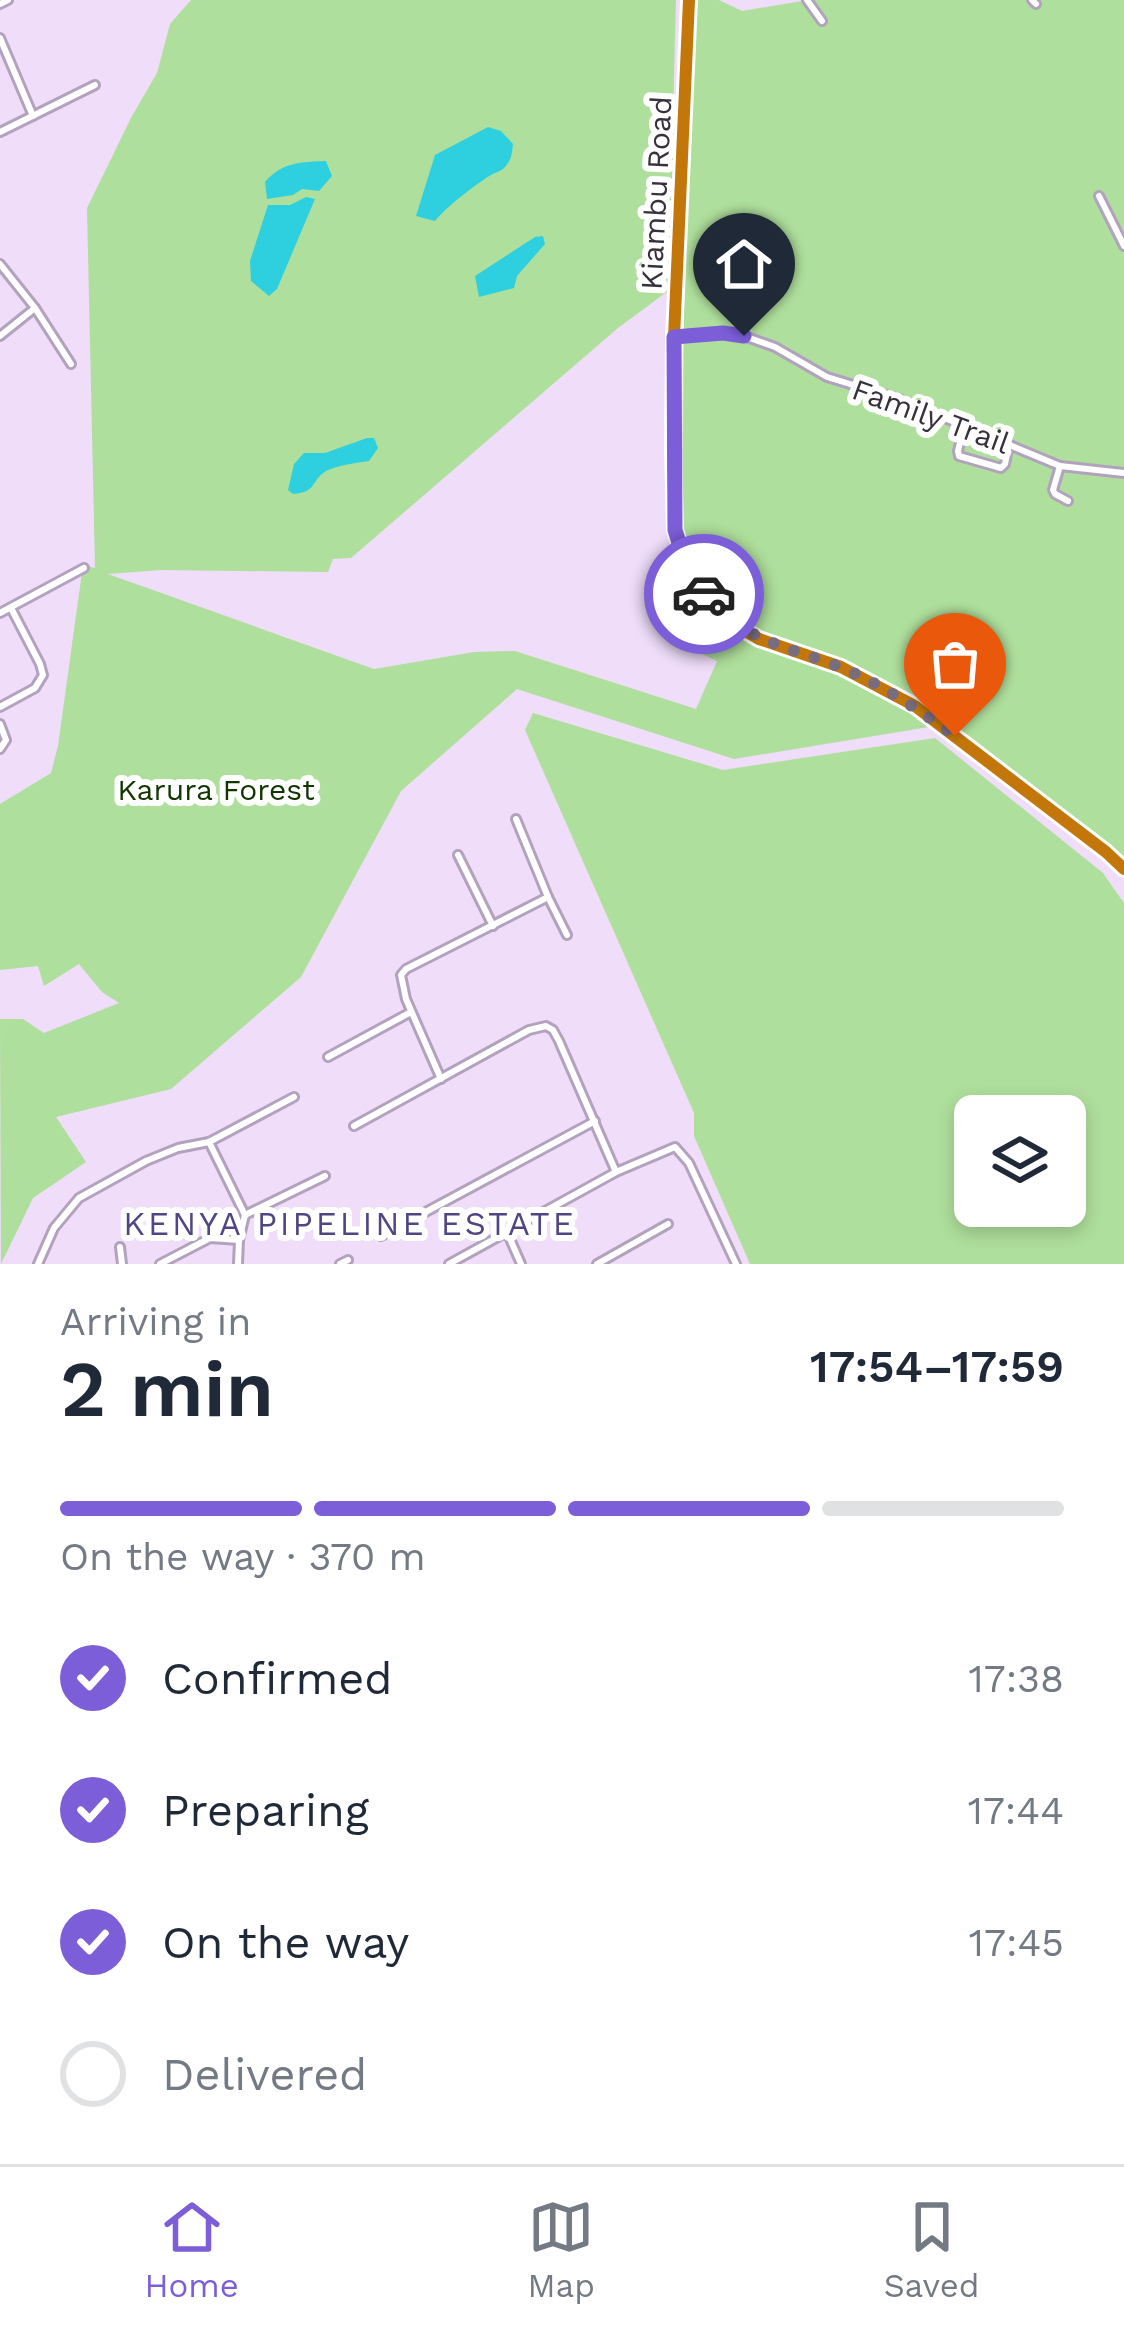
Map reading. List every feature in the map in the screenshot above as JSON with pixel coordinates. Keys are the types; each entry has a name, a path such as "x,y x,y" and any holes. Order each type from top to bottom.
{"highway":[{"name":"Kiambu Road","path":"689,0 674,337 675,530 686,565 714,606 737,626 877,684 914,706 1124,868"}],"street":[{"path":"807,0 822,20"},
{"path":"0,38 33,116"},
{"path":"0,132 95,85"},
{"path":"1099,196 1124,246"},
{"path":"0,264 71,364"},
{"path":"0,336 35,308"},
{"name":"Family Trail","path":"674,337 744,336 775,347 827,377 898,399 1060,466 1124,473"},
{"path":"964,426 959,456 1001,468 1009,444"},
{"path":"1060,466 1053,490 1067,501"},
{"path":"0,614 84,568"},
{"path":"0,707 35,688 43,675 11,608"},
{"path":"0,724 6,740 0,749"},
{"path":"516,820 567,935"},
{"path":"458,855 493,926"},
{"path":"441,1079 411,1012 401,975 548,897"},
{"path":"328,1057 411,1012"},
{"path":"354,1126 529,1030 546,1026 559,1040 616,1172"},
{"path":"38,1264 54,1228 79,1198 174,1149 209,1142 294,1097"},
{"path":"381,1236 595,1121"},
{"path":"209,1142 245,1216 238,1264"},
{"path":"449,1264 671,1147 689,1162 736,1264"},
{"path":"245,1216 325,1176"},
{"path":"597,1264 668,1224"},
{"path":"507,1232 521,1264"},
{"path":"160,1264 210,1238 239,1240"},
{"path":"120,1247 122,1264"}],"green space":[{"name":"Karura Forest","path":"191,0 676,0 673,115 678,112 668,291 618,328 351,558 333,559 328,572 108,574 374,669 474,652 515,651 696,709 717,661 691,649 700,636 652,570 682,534 687,0 719,0 742,11 808,0 1124,0 1124,865 947,724 734,759 517,689 401,791 301,977 171,1089 56,1117 86,1162 33,1198 1,1264 0,1019 23,1019 44,1033 119,1003 102,992 79,964 44,986 38,966 0,970 0,804 51,773 83,565 95,568 87,208 157,73 170,24"},
{"path":"533,713 723,770 935,738 1103,873 1124,903 1124,1264 750,1264 694,1136 694,1113 525,730"}],"water":[{"path":"488,127 501,131 513,144 506,166 469,190 435,221 416,216 435,155"},
{"path":"326,161 332,176 319,191 302,189 267,199 265,182 278,170"},
{"path":"306,197 315,199 277,289 269,296 251,281 250,261 268,205 290,205"},
{"path":"543,236 545,244 517,276 514,288 479,297 475,276"},
{"path":"374,438 378,448 369,461 326,471 306,491 293,494 288,490 294,464 304,453 325,453"}],"way so far":[{"path":"704,594 737,626 759,639 877,684 955,736"}],"district":[{"name":"KENYA PIPELINE ESTATE","path":"350,1223"}],"route":[{"path":"704,594 686,565 675,530 674,337 744,336"}]}
